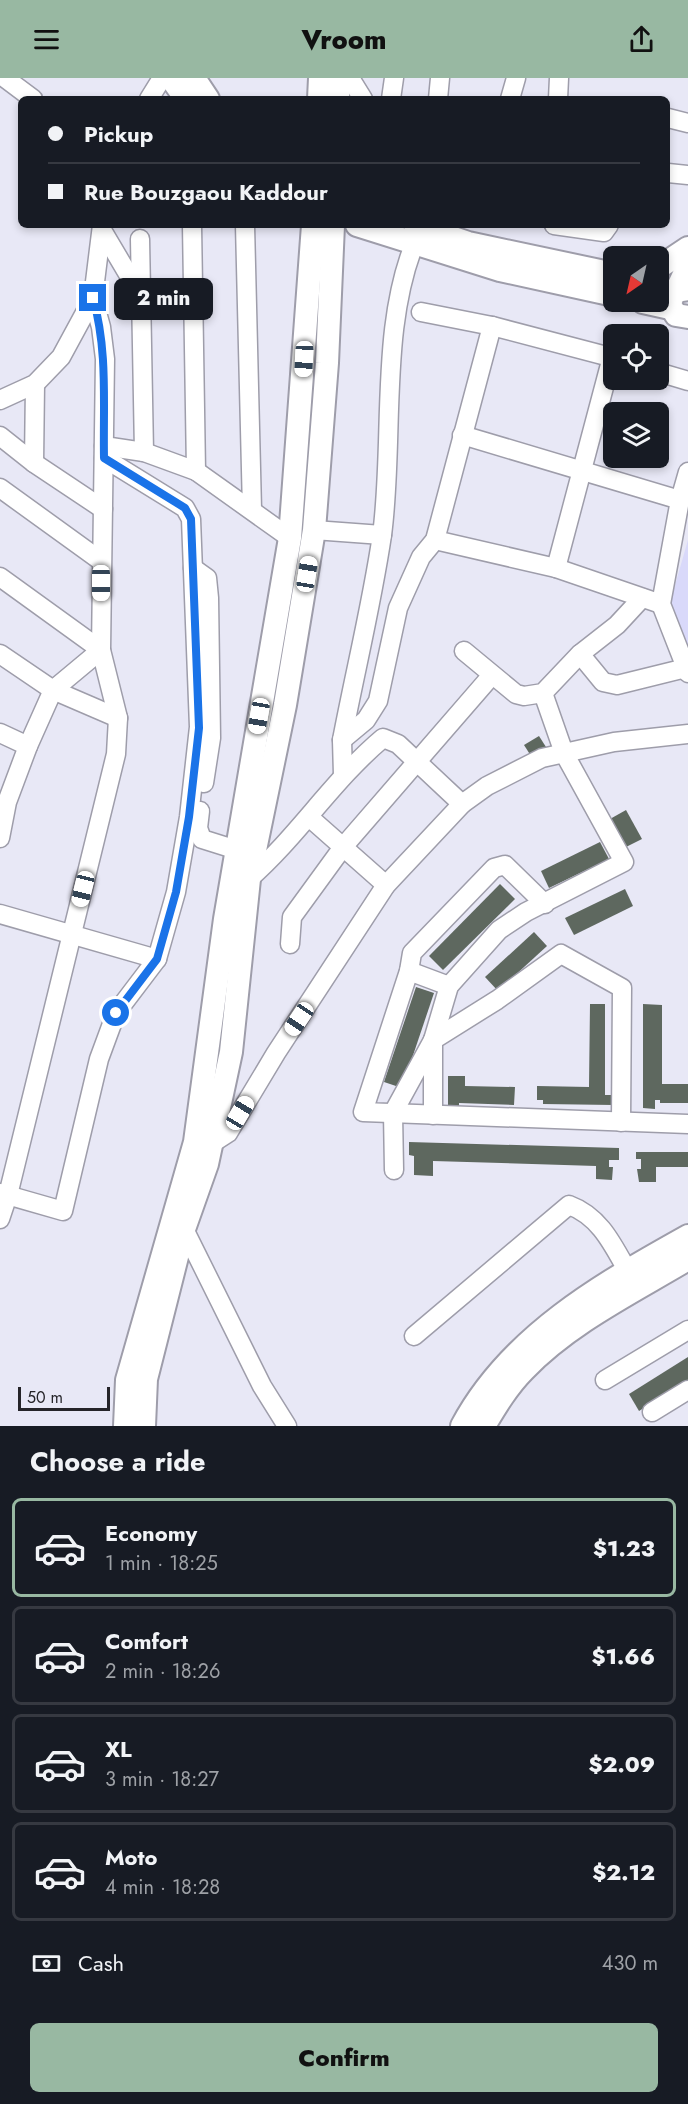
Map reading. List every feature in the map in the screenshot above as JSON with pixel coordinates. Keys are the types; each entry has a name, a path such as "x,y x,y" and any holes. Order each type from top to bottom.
{"main road":[{"path":"171,78 184,96"},
{"path":"194,78 206,96"},
{"path":"319,96 320,78"},
{"path":"338,96 339,78"},
{"path":"144,1426 146,1379 203,1143 237,850 290,538 313,228"},
{"path":"125,1426 127,1380 231,1052 249,879 285,705 314,530 327,363 333,228"},
{"path":"404,228 420,229 468,243 603,272"},
{"path":"420,229 500,270 603,292"},
{"path":"669,261 688,248"},
{"path":"462,1426 498,1374 530,1340 561,1315 627,1270 688,1236"},
{"path":"484,1426 511,1385 542,1353 587,1321 688,1259"}],"street":[{"path":"5,78 29,96"},
{"path":"151,96 162,78"},
{"path":"350,78 361,96"},
{"path":"391,96 394,78"},
{"path":"438,96 440,78"},
{"path":"511,96 516,78"},
{"path":"558,96 559,78"},
{"path":"670,118 688,123"},
{"path":"670,173 688,175"},
{"path":"102,228 142,298"},
{"path":"0,400 34,384 61,357 93,298 102,228"},
{"path":"192,228 196,471"},
{"path":"245,228 252,510"},
{"path":"575,228 604,232 607,228"},
{"path":"343,775 342,741 382,535 396,316 403,274 420,229"},
{"path":"140,239 144,452"},
{"path":"679,301 688,261"},
{"path":"0,1219 4,1194 116,754 118,718 101,650 105,358 101,327 93,298"},
{"path":"421,312 492,326 603,355"},
{"path":"342,741 366,720 378,701 398,608 421,557 435,540 492,326"},
{"path":"669,375 688,381"},
{"path":"34,384 34,463"},
{"path":"556,568 580,468 603,390"},
{"path":"462,435 580,468 680,501"},
{"path":"0,436 34,463 103,510"},
{"path":"104,452 144,452 196,471 290,538"},
{"path":"4,1194 63,1211 102,1050 116,1013 157,959 176,892 189,817 199,728 191,519 185,508 104,452"},
{"path":"580,654 603,682 617,685 687,671 661,604 680,501 688,472"},
{"path":"0,488 101,561"},
{"path":"314,530 382,535"},
{"path":"435,540 556,568 661,604"},
{"path":"193,568 207,578 209,598 211,738 198,828 202,839 237,850"},
{"path":"0,577 101,650"},
{"path":"464,651 516,694 524,696 543,693 580,654 617,626 642,597"},
{"path":"0,838 4,803 53,690 101,650"},
{"path":"0,654 53,690 118,718"},
{"path":"290,944 292,917 343,847 492,675"},
{"path":"394,1170 393,1113 433,1040 449,986 499,930 624,862 564,753 543,693"},
{"path":"0,733 28,746"},
{"path":"203,1143 228,1133 276,1053 386,885 462,804 515,771 542,758 614,742 688,734"},
{"path":"249,879 278,853 343,775 383,738 398,744 462,804"},
{"path":"0,784 4,803"},
{"path":"309,817 386,885"},
{"path":"545,904 505,865 494,868 412,953 409,971 363,1112 688,1124"},
{"path":"0,914 157,959"},
{"path":"433,1040 498,1000 561,954 622,988 621,1122"},
{"path":"409,971 449,986"},
{"path":"433,1040 433,1115"},
{"path":"414,1336 568,1205 583,1210 608,1235 627,1270"},
{"path":"184,1229 262,1386 287,1426"},
{"path":"605,1380 688,1330"},
{"path":"652,1412 688,1390"}],"shaded area":[{"path":"688,540 688,650 669,606"}],"building":[{"path":"539,736 546,747 531,756 524,745"},
{"path":"626,810 642,839 626,847 610,819"},
{"path":"600,842 609,859 549,888 541,871"},
{"path":"500,884 515,899 443,970 429,956"},
{"path":"625,889 633,906 574,935 565,918"},
{"path":"534,932 547,946 498,991 485,977"},
{"path":"416,987 434,993 402,1088 384,1082"},
{"path":"590,1004 605,1004 605,1095 613,1095 613,1105 543,1104 543,1100 537,1100 537,1086 589,1087"},
{"path":"643,1004 662,1005 662,1084 688,1084 688,1103 660,1103 660,1100 655,1100 655,1109 643,1108"},
{"path":"448,1076 465,1076 465,1086 515,1087 514,1105 459,1103 459,1110 448,1110"},
{"path":"409,1142 619,1148 619,1160 609,1160 609,1167 613,1167 612,1180 596,1179 596,1166 433,1161 433,1176 414,1175 414,1156 409,1155"},
{"path":"636,1152 688,1152 688,1167 656,1167 656,1182 639,1182 637,1169 641,1169 641,1159 636,1159"},
{"path":"688,1357 688,1381 639,1411 629,1394"}],"route":[{"path":"93,298 101,327 105,358 104,458 185,508 191,519 196,630 199,728 189,817 176,892 157,959 116,1013"}]}
